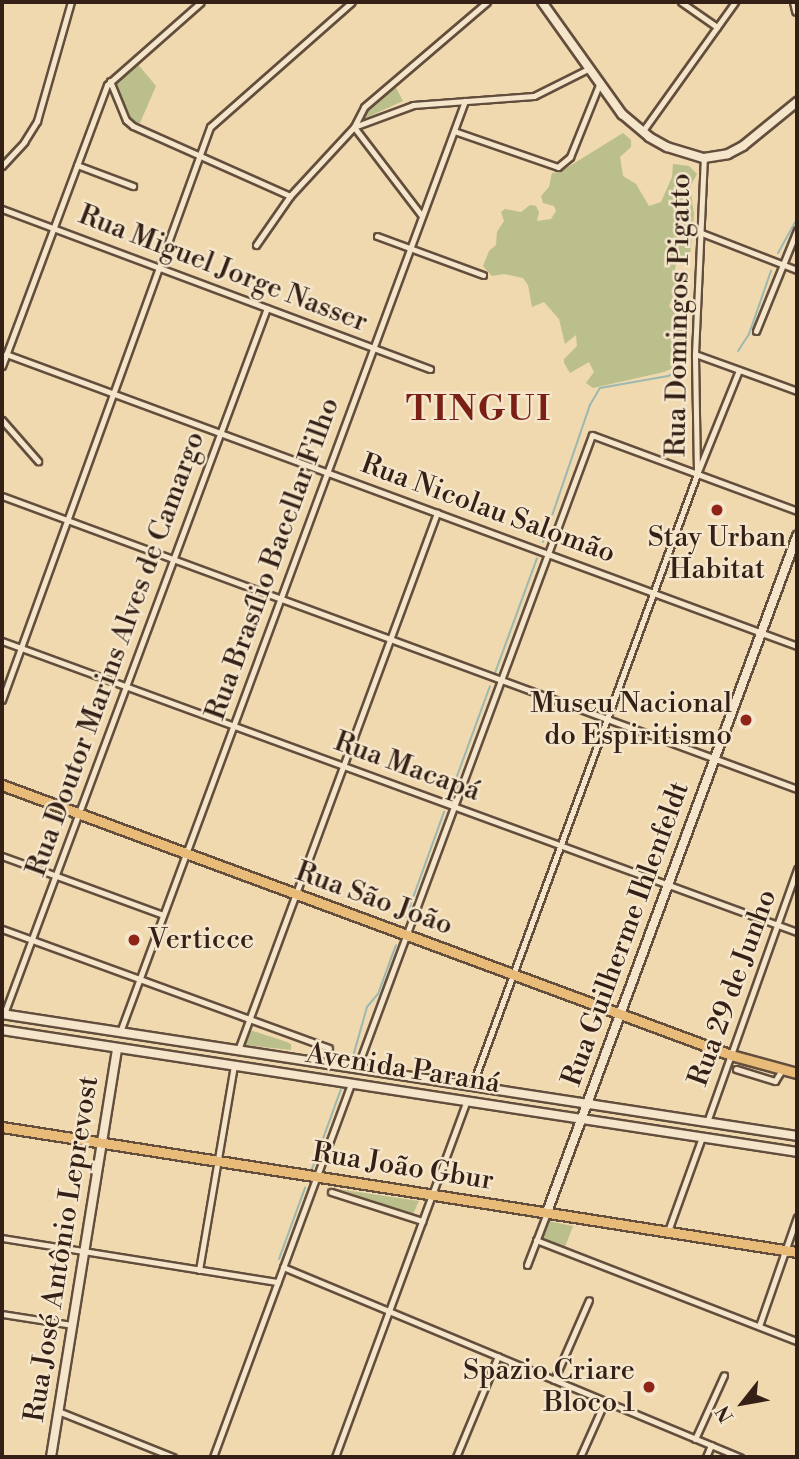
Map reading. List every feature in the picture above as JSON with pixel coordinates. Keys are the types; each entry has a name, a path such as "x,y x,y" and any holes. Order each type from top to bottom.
{"main road":[{"name":"Rua São João","path":"2,785 731,1055 797,1073"},
{"name":"Rua João Gbur","path":"2,1127 797,1252"}],"street":[{"path":"2,166 24,142 37,121 71,2"},
{"path":"2,366 110,81 201,2"},
{"path":"2,700 199,156 216,118 352,2"},
{"path":"256,245 290,197 354,127 359,114 372,98 486,2"},
{"path":"542,2 599,85 642,132 667,147 704,158 736,151 797,102"},
{"path":"681,2 717,27"},
{"path":"642,132 735,2"},
{"path":"795,2 797,11"},
{"path":"354,127 413,105 534,96 588,69"},
{"path":"110,81 128,123 290,197"},
{"path":"454,131 558,167 570,158 599,85"},
{"name":"Rua Brasílio Bacellar Filho","path":"120,1032 465,101"},
{"path":"354,127 422,216"},
{"name":"Rua Domingos Pigatto","path":"697,474 695,354 704,158"},
{"path":"76,165 133,186"},
{"name":"Rua Miguel Jorge Nasser","path":"2,209 430,369"},
{"path":"756,331 797,230"},
{"path":"699,232 797,271"},
{"path":"377,236 483,275"},
{"name":"Rua Doutor Marins Alves de Camargo","path":"3,1014 267,308"},
{"name":"Rua Nicolau Salomão","path":"6,354 797,646"},
{"path":"695,354 797,391"},
{"path":"472,1086 697,474 739,370"},
{"path":"2,420 38,461"},
{"path":"357,1068 592,435 797,511"},
{"path":"2,496 797,789"},
{"path":"199,1270 238,1050 437,513"},
{"name":"Rua Guilherme Ihlenfeldt","path":"547,1212 797,536"},
{"name":"Rua Macapá","path":"2,641 797,932"},
{"path":"2,856 163,915"},
{"name":"Rua 29 de Junho","path":"708,1122 797,869"},
{"path":"2,929 328,1048"},
{"path":"2,1028 3,1014"},
{"name":"Avenida Paraná","path":"3,1014 472,1086 702,1138 797,1152"},
{"name":"Avenida Paraná","path":"2,1028 466,1101 708,1122 797,1136"},
{"name":"Rua José Antônio Leprevost","path":"51,1457 117,1048"},
{"path":"754,1063 758,1077"},
{"path":"736,1069 775,1081 782,1070"},
{"path":"213,1457 351,1084"},
{"path":"335,1457 466,1101"},
{"path":"668,1231 702,1138"},
{"path":"331,1192 422,1221"},
{"path":"527,1265 547,1212"},
{"path":"759,1326 797,1217"},
{"path":"2,1238 278,1282"},
{"path":"536,1240 797,1341"},
{"path":"283,1267 740,1457"},
{"path":"554,1380 589,1300"},
{"path":"2,1314 72,1325"},
{"path":"456,1457 498,1356"},
{"path":"695,1438 724,1375"},
{"path":"580,1457 606,1401"},
{"path":"58,1411 173,1457"},
{"path":"706,1457 711,1445"}],"green space":[{"path":"136,62 156,86 139,125 129,117 114,82"},
{"path":"394,84 403,101 361,120 368,108"},
{"path":"623,133 631,140 631,147 620,157 623,176 636,184 649,206 661,202 672,177 673,164 689,166 697,174 690,187 694,214 690,257 676,264 674,274 678,285 669,306 685,327 687,351 675,367 664,372 593,388 586,383 594,372 589,362 570,373 564,363 564,359 577,346 576,335 565,344 559,319 544,302 532,307 528,285 523,278 504,274 492,276 483,266 489,251 496,245 497,232 504,221 501,212 505,209 521,212 530,205 536,206 539,212 537,221 551,219 556,211 554,206 543,203 541,196 549,187 552,173 560,172"},
{"path":"250,1030 287,1042 291,1044 291,1050 246,1045"},
{"path":"338,1189 419,1201 413,1214"},
{"path":"548,1221 573,1226 565,1247 542,1238"}],"waterway":[{"path":"778,253 797,219"},
{"path":"738,351 749,334 771,271"},
{"path":"543,542 590,405 600,388 668,376 681,370"},
{"path":"495,673 537,558"},
{"path":"449,798 490,686"},
{"path":"406,917 444,812"},
{"path":"352,1060 367,1007 378,994 396,945"},
{"path":"312,1169 341,1089"},
{"path":"279,1259 305,1188"}],"place":[{"name":"Stay Urban Habitat","path":"717,510"},
{"name":"Museu Nacional do Espiritismo","path":"746,720"},
{"name":"Verticce","path":"134,940"},
{"name":"Spazio Criare Bloco 1","path":"649,1387"}],"district":[{"name":"TINGUI","path":"479,410"}]}
